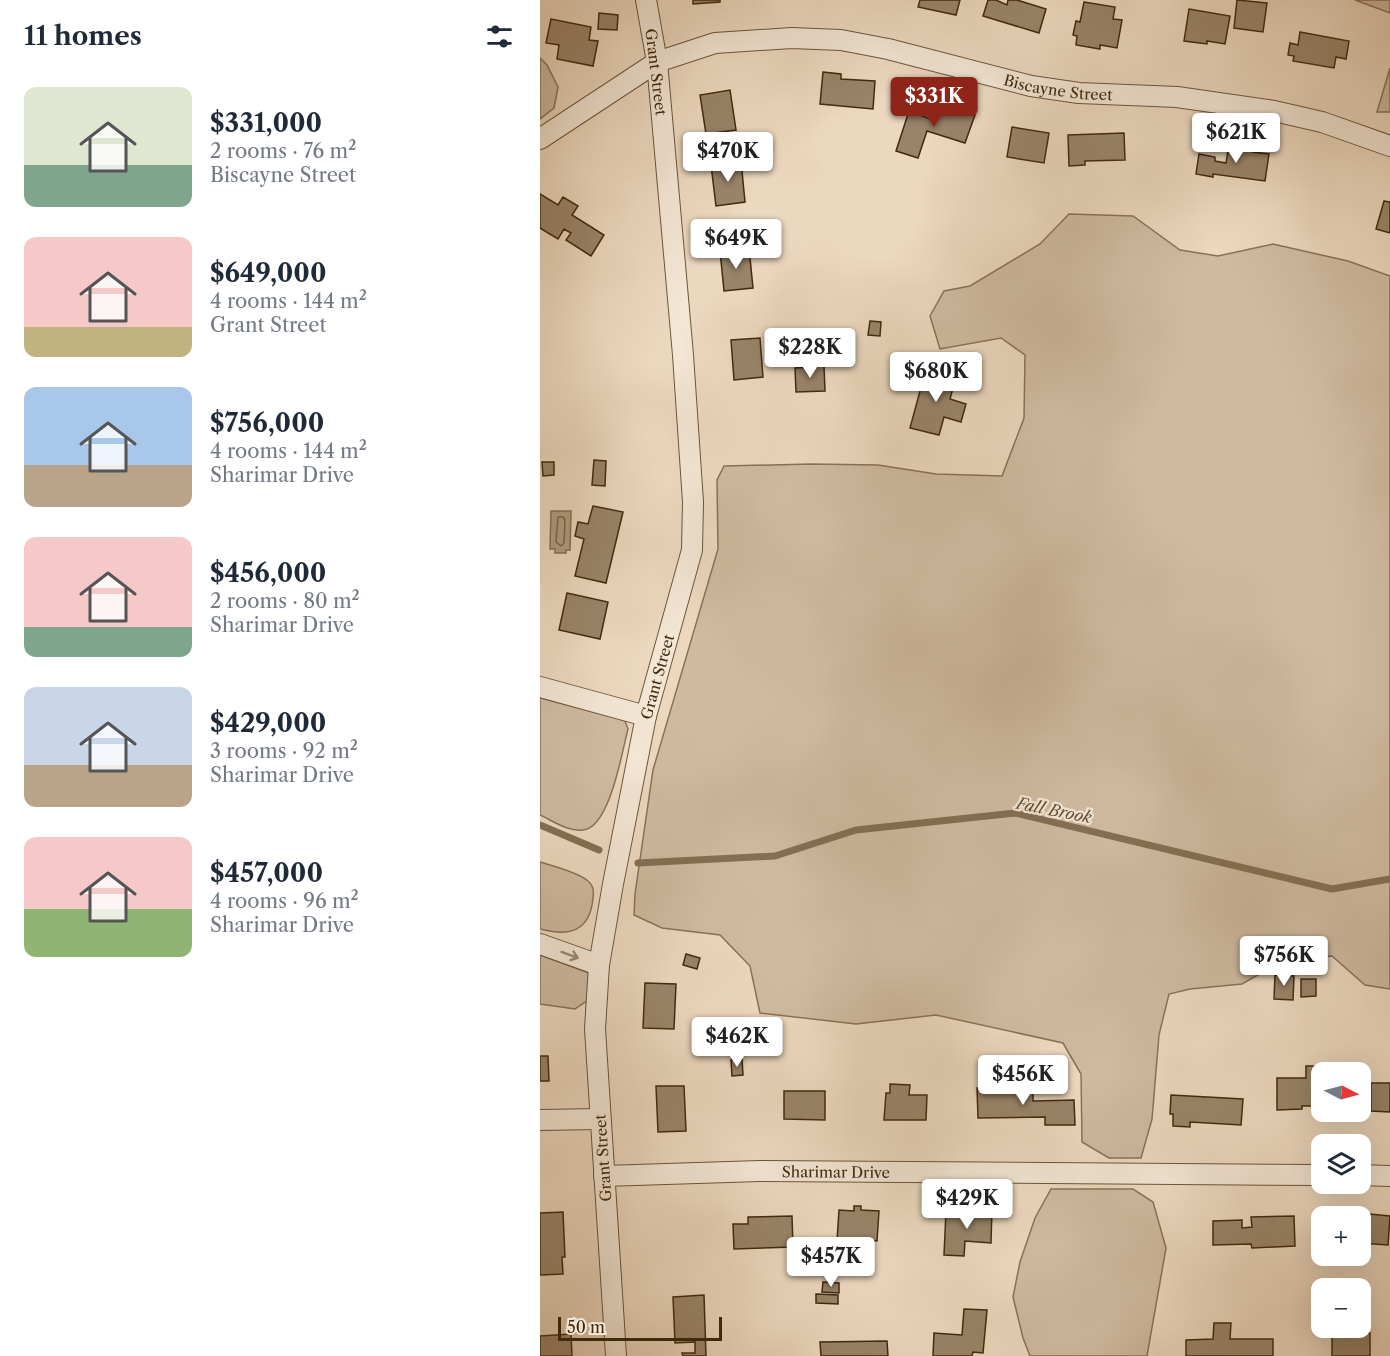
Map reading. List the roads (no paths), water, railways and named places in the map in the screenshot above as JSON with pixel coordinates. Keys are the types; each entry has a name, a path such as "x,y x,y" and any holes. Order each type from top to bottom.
{"street":[{"name":"Grant Street","path":"616,1356 596,1029 599,965 646,716 692,550 693,502 682,343 657,62 646,0"},
{"name":"Biscayne Street","path":"540,139 657,62 715,44 792,38 841,40 888,49 1031,86 1079,93 1177,97 1274,111 1322,122 1390,146"},
{"path":"540,687 646,716"},
{"path":"540,944 599,965"},
{"path":"540,1120 600,1119"},
{"name":"Sharimar Drive","path":"604,1176 760,1171 1311,1175"},
{"path":"1371,1175 1390,1176"}],"water":[{"path":"551,511 571,511 570,550 566,550 566,553 555,553 555,549 550,549"}],"waterway":[{"name":"Fall Brook","path":"638,863 775,856 856,830 1015,813 1332,889 1390,879"},
{"name":"Fall Brook","path":"540,825 599,850"}]}
